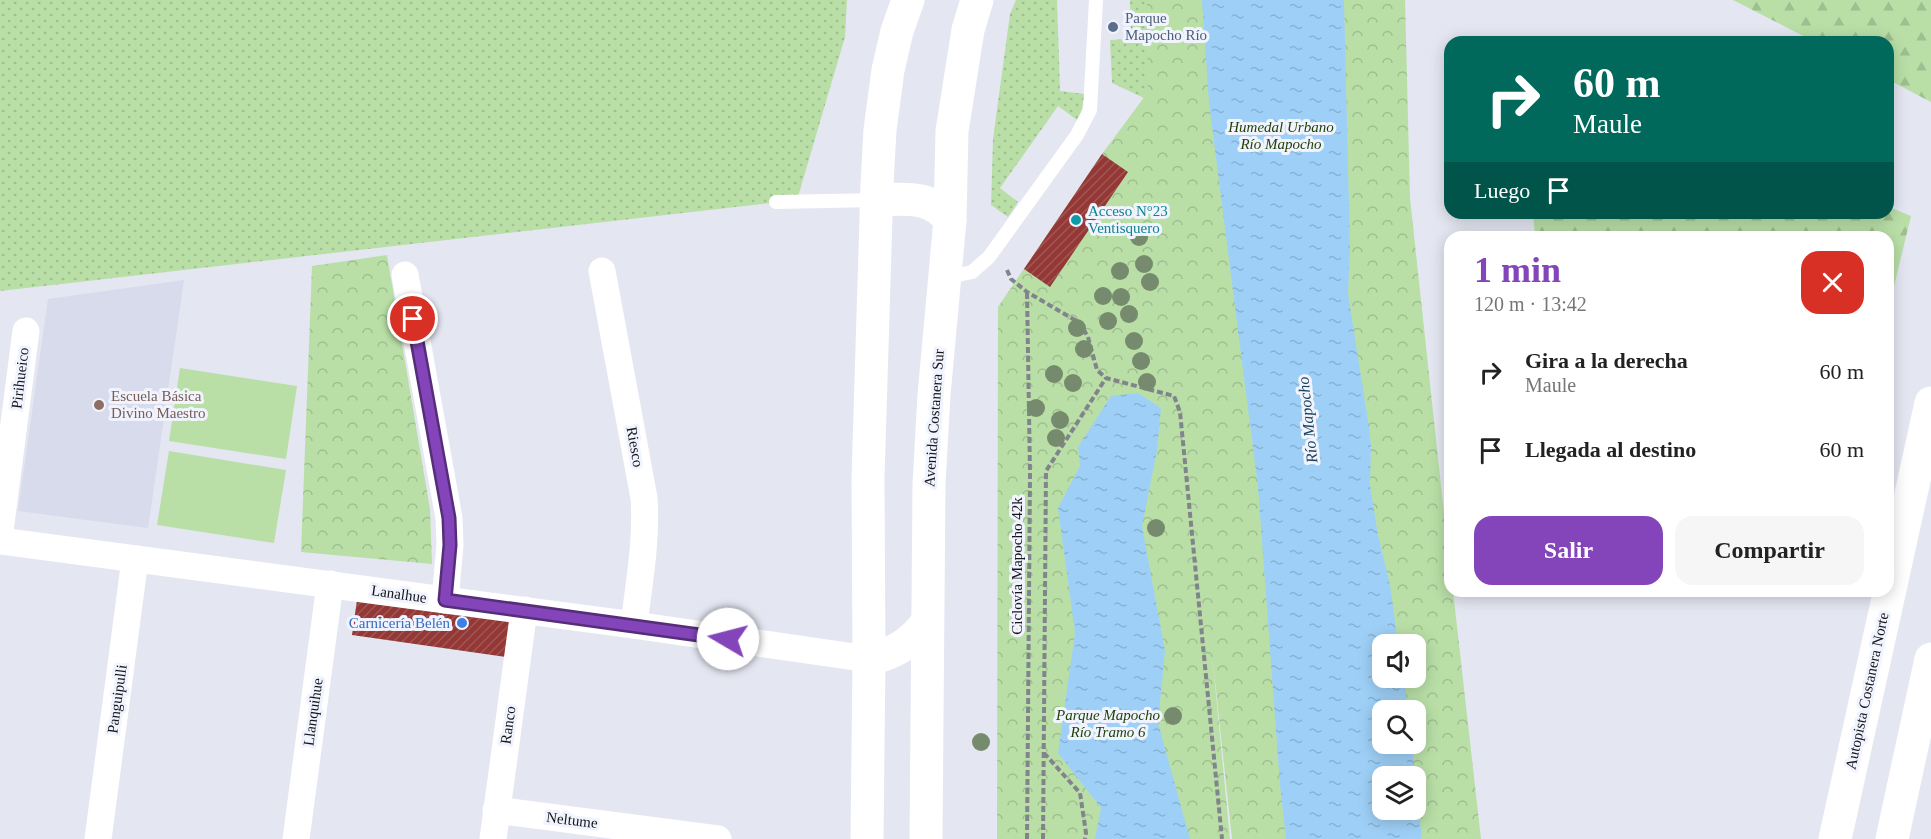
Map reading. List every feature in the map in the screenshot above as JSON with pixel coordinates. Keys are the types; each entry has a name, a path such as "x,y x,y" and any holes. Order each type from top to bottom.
{"main road":[{"path":"867,839 868,478 880,130 888,70 897,31 908,0"},
{"name":"Avenida Costanera Sur","path":"926,839 929,484 934,394 950,220 951,155 956,96 968,30 977,0"},
{"path":"878,200 924,200 940,208 950,220"},
{"name":"Autopista Costanera Norte","path":"1894,571 1931,403"},
{"name":"Autopista Costanera Norte","path":"1835,839 1888,597"},
{"path":"869,659 898,650 919,633 927,622"},
{"path":"1892,839 1931,659"}],"street":[{"name":"Riesco","path":"602,271 646,519 634,625"},
{"path":"405,275 449,518 450,545 445,600"},
{"name":"Pirihueico","path":"0,531 26,331"},
{"name":"Lanalhue","path":"0,541 524,610 869,659"},
{"name":"Panguipulli","path":"98,839 135,559"},
{"name":"Llanquihue","path":"296,839 330,584"},
{"name":"Ranco","path":"492,839 524,610"},
{"name":"Neltume","path":"496,810 718,839"}],"lane":[{"path":"944,279 972,272 989,257 1077,135 1090,110 1096,0"},
{"path":"776,202 878,200"}],"path":[{"path":"996,248 1011,279 1027,292 1080,323 1088,337 1097,370 1106,378 1174,396 1180,412 1222,839"},
{"name":"Ciclovía Mapocho 42k","path":"1027,292 1030,485 1027,839"},
{"path":"1043,839 1046,471 1106,378"},
{"path":"1044,753 1080,793 1085,839"}],"shaded area":[{"name":"Escuela Básica Divino Maestro","path":"184,280 148,528 18,511 48,299"}],"green space":[{"path":"0,0 847,0 845,37 797,200 0,291"},
{"path":"1016,0 1057,0 1060,91 1085,94 1077,120 1058,106 1000,188 1018,202 1008,217 991,205 993,139 1010,14"},
{"path":"1130,0 1149,0 1150,90 1144,98 1112,83 1110,40 1131,39"},
{"name":"Humedal Urbano Río Mapocho","path":"1147,0 1405,0 1410,198 1444,513 1444,597 1454,597 1481,839 1232,839 1212,653 1230,839 997,839 998,307 1102,154 1148,92"},
{"path":"1733,0 1931,0 1931,102 1894,83 1894,36 1803,36"},
{"path":"1894,209 1911,216 1894,286 1894,231 1534,231 1534,219 1894,219"},
{"path":"387,255 430,509 432,564 301,552 312,266"},
{"path":"180,368 297,386 286,459 169,441"},
{"path":"169,451 286,470 274,543 157,525"}],"water":[{"name":"Río Mapocho","path":"1202,0 1344,0 1350,249 1348,294 1369,427 1370,485 1378,535 1390,585 1397,634 1372,634 1372,688 1405,688 1407,700 1372,700 1372,754 1413,754 1414,766 1372,766 1372,820 1420,820 1422,839 1286,839 1258,487 1209,103"},
{"path":"1138,393 1161,408 1157,450 1142,526 1165,651 1158,723 1190,839 1095,839 1101,808 1058,753 1075,633 1058,508 1080,466 1078,447 1111,396"}],"building":[{"name":"Acceso N°23 Ventisquero","path":"1102,154 1128,172 1050,287 1024,269"},
{"path":"357,600 511,622 506,657 352,635"}],"place":[{"name":"Parque Mapocho Río","path":"1113,27"},
{"name":"Acceso N°23 Ventisquero","path":"1076,220"},
{"name":"Escuela Básica Divino Maestro","path":"99,405"},
{"name":"Carnicería Belén","path":"462,623"}],"route":[{"path":"413,319 449,518 450,545 445,600 728,639"}],"park label":[{"name":"Parque Mapocho Río Tramo 6","path":"1108,724"}]}
